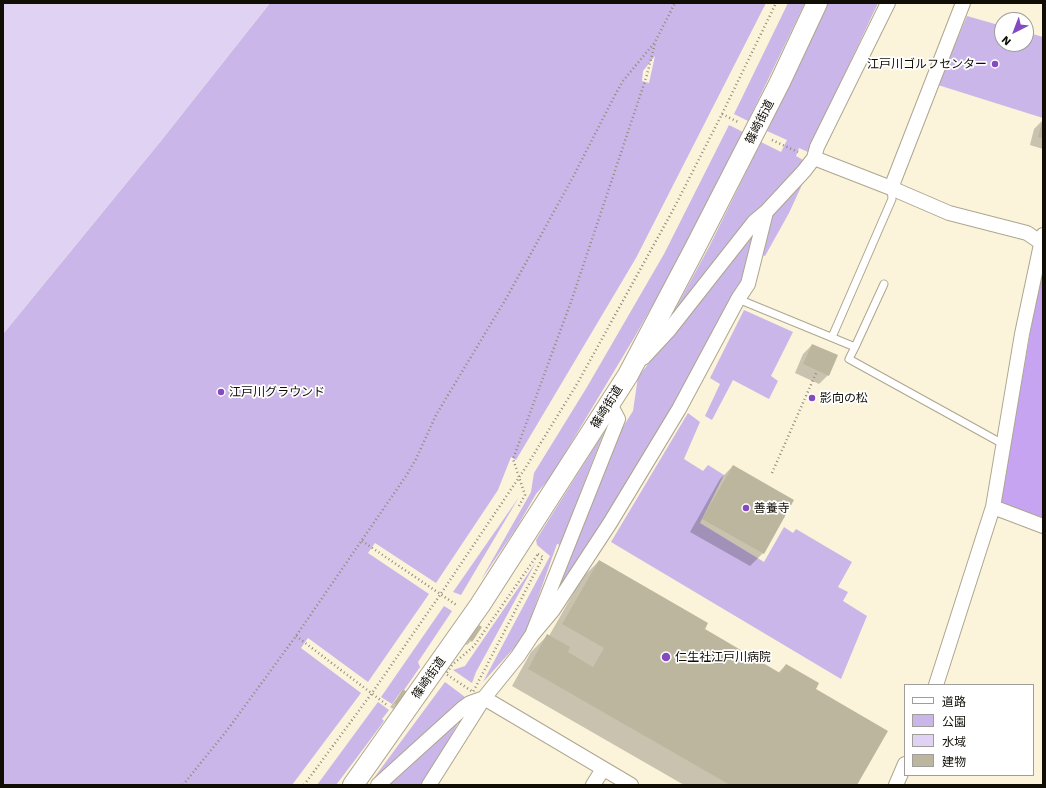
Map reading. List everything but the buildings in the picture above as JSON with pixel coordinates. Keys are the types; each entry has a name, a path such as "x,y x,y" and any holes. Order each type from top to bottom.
{"main road":[{"name":"篠崎街道","path":"352,785 480,605 628,375 780,82 817,3"}],"street":[{"path":"628,375 669,330 754,222 766,212 814,158 817,147 888,3"},
{"path":"891,188 964,3"},
{"path":"814,158 891,188 949,213 1027,233 1042,240 1022,334 993,507 936,684"},
{"path":"378,785 479,695 518,656 532,635 552,610 610,523 679,409 738,299 748,284 766,212"},
{"path":"532,635 618,419 610,404"},
{"path":"993,507 1043,526"},
{"path":"479,695 631,785"},
{"path":"429,785 479,695"},
{"path":"896,785 904,766"},
{"path":"593,785 603,768"}],"lane":[{"path":"832,337 892,199 891,188"},
{"path":"884,284 849,359 1004,444"},
{"path":"738,299 855,347"}],"path":[{"path":"183,785 228,729 296,636 362,541 416,459 436,416 510,290 573,177 615,95 623,81 655,42 675,3"},
{"path":"304,785 372,693 440,595 518,478 577,384 673,210 776,3"},
{"path":"525,495 518,478 513,459 572,299 647,75 655,42"},
{"path":"722,114 732,119"},
{"path":"772,139 800,152"},
{"path":"772,473 817,371"},
{"path":"362,541 440,595 460,607"},
{"path":"538,554 543,557 479,695 446,674 452,665 474,646 538,554"},
{"path":"296,636 382,701"}],"green space":[{"name":"江戸川グラウンド","path":"270,3 766,3 636,258 516,460 511,457 498,490 436,583 375,543 368,553 429,594 368,682 308,638 301,648 361,693 292,785 3,785 3,334 160,142","holes":["655,56 649,83 642,81 643,71"]},
{"path":"788,3 805,3 748,121 734,114"},
{"path":"827,3 878,3 808,152 799,148 796,156 805,161 768,201 749,216 671,317 709,247 761,142 781,152 787,140 767,131"},
{"name":"江戸川ゴルフセンター","path":"967,16 994,24 994,52 1034,52 1034,34 1043,37 1043,118 938,85"},
{"path":"729,125 743,132 675,266 634,338 550,478 536,494 517,527 481,580 531,492 534,473 587,387 664,254"},
{"path":"807,174 789,213 765,256 762,255 773,213"},
{"path":"758,224 746,276 676,402 613,510 552,602 614,441 633,411 638,377"},
{"path":"744,310 793,332 771,376 778,381 769,399 733,380 712,420 705,416 720,384 710,378"},
{"path":"688,413 700,422 684,459 703,471 708,465 724,475 700,523 764,562 784,527 793,533 796,529 852,562 838,587 848,592 843,601 867,616 841,679 611,542"},
{"path":"604,432 560,545 557,544 524,637 483,682 550,556 537,545 536,540"},
{"path":"519,497 461,595 453,592"},
{"path":"536,562 476,672 472,683 453,670 465,666"},
{"path":"444,606 452,611 418,662 420,667 392,704 381,697"},
{"path":"445,682 465,697 371,782"},
{"path":"378,702 389,710 382,719 384,721 336,785 317,785"},
{"path":"463,714 441,754 420,785 387,785"}],"shaded area":[{"path":"1043,260 1043,518 1000,504"}],"water":[{"path":"3,3 270,3 160,142 3,334"}],"place":[{"name":"江戸川ゴルフセンター","path":"995,64"},
{"name":"江戸川グラウンド","path":"221,392"},
{"name":"影向の松","path":"812,398"},
{"name":"善養寺","path":"746,508"},
{"name":"仁生社江戸川病院","path":"666,657"}]}
